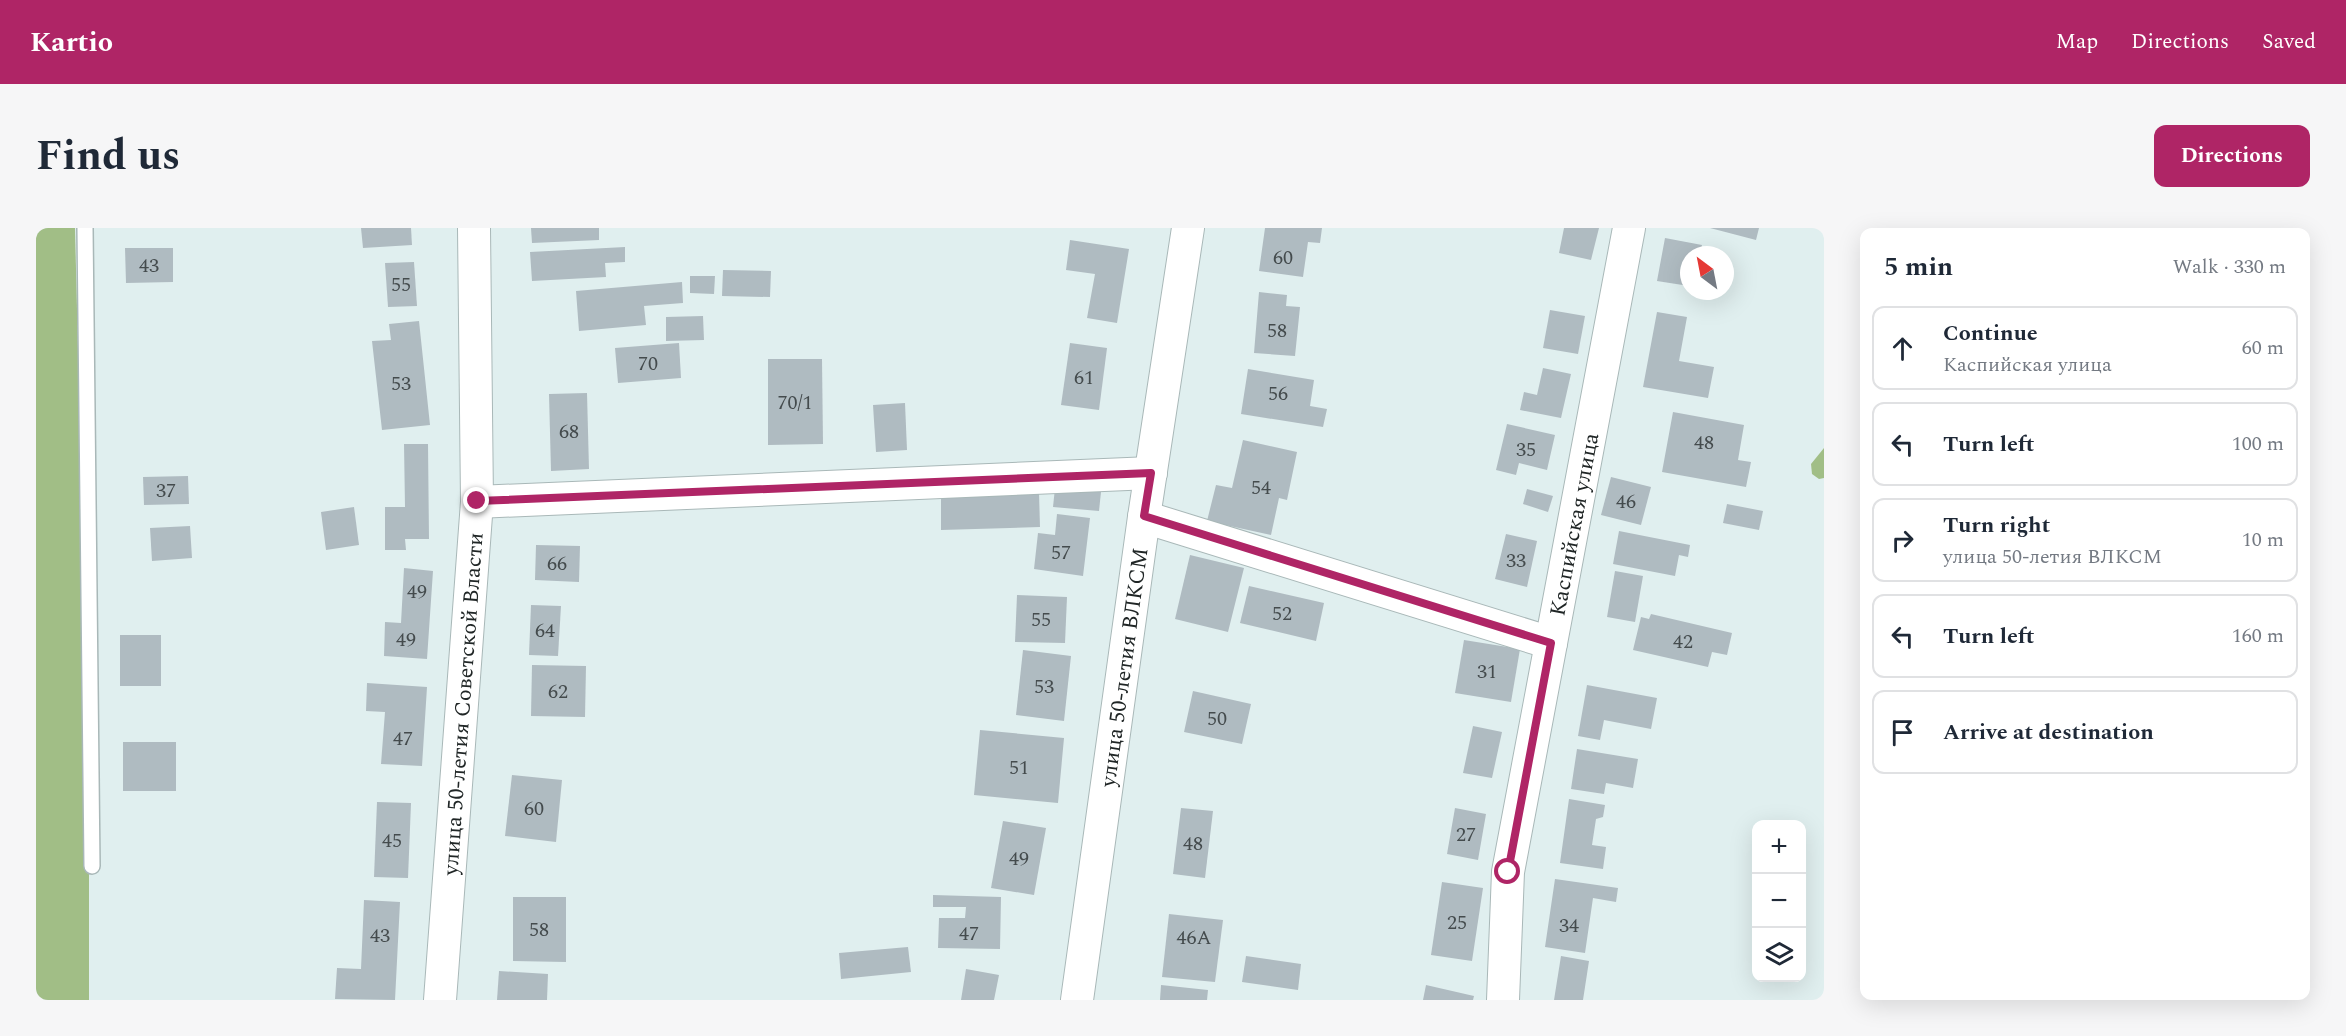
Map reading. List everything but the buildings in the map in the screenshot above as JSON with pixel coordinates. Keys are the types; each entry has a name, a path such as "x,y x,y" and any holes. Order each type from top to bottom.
{"street":[{"name":"улица 50-летия Советской Власти","path":"440,1000 477,501 474,228"},
{"name":"улица 50-летия ВЛКСМ","path":"1077,1000 1144,516 1188,228"},
{"name":"Каспийская улица","path":"1503,1000 1508,872 1629,228"},
{"path":"477,501 1151,473"},
{"path":"1144,516 1551,643"}],"lane":[{"path":"85,228 92,866"}],"green space":[{"path":"36,228 75,228 89,791 89,1000 36,1000"},
{"path":"1824,448 1824,478 1819,479 1812,474 1811,464"}],"route":[{"path":"477,501 1151,473 1144,516 1551,643 1508,872"}]}
